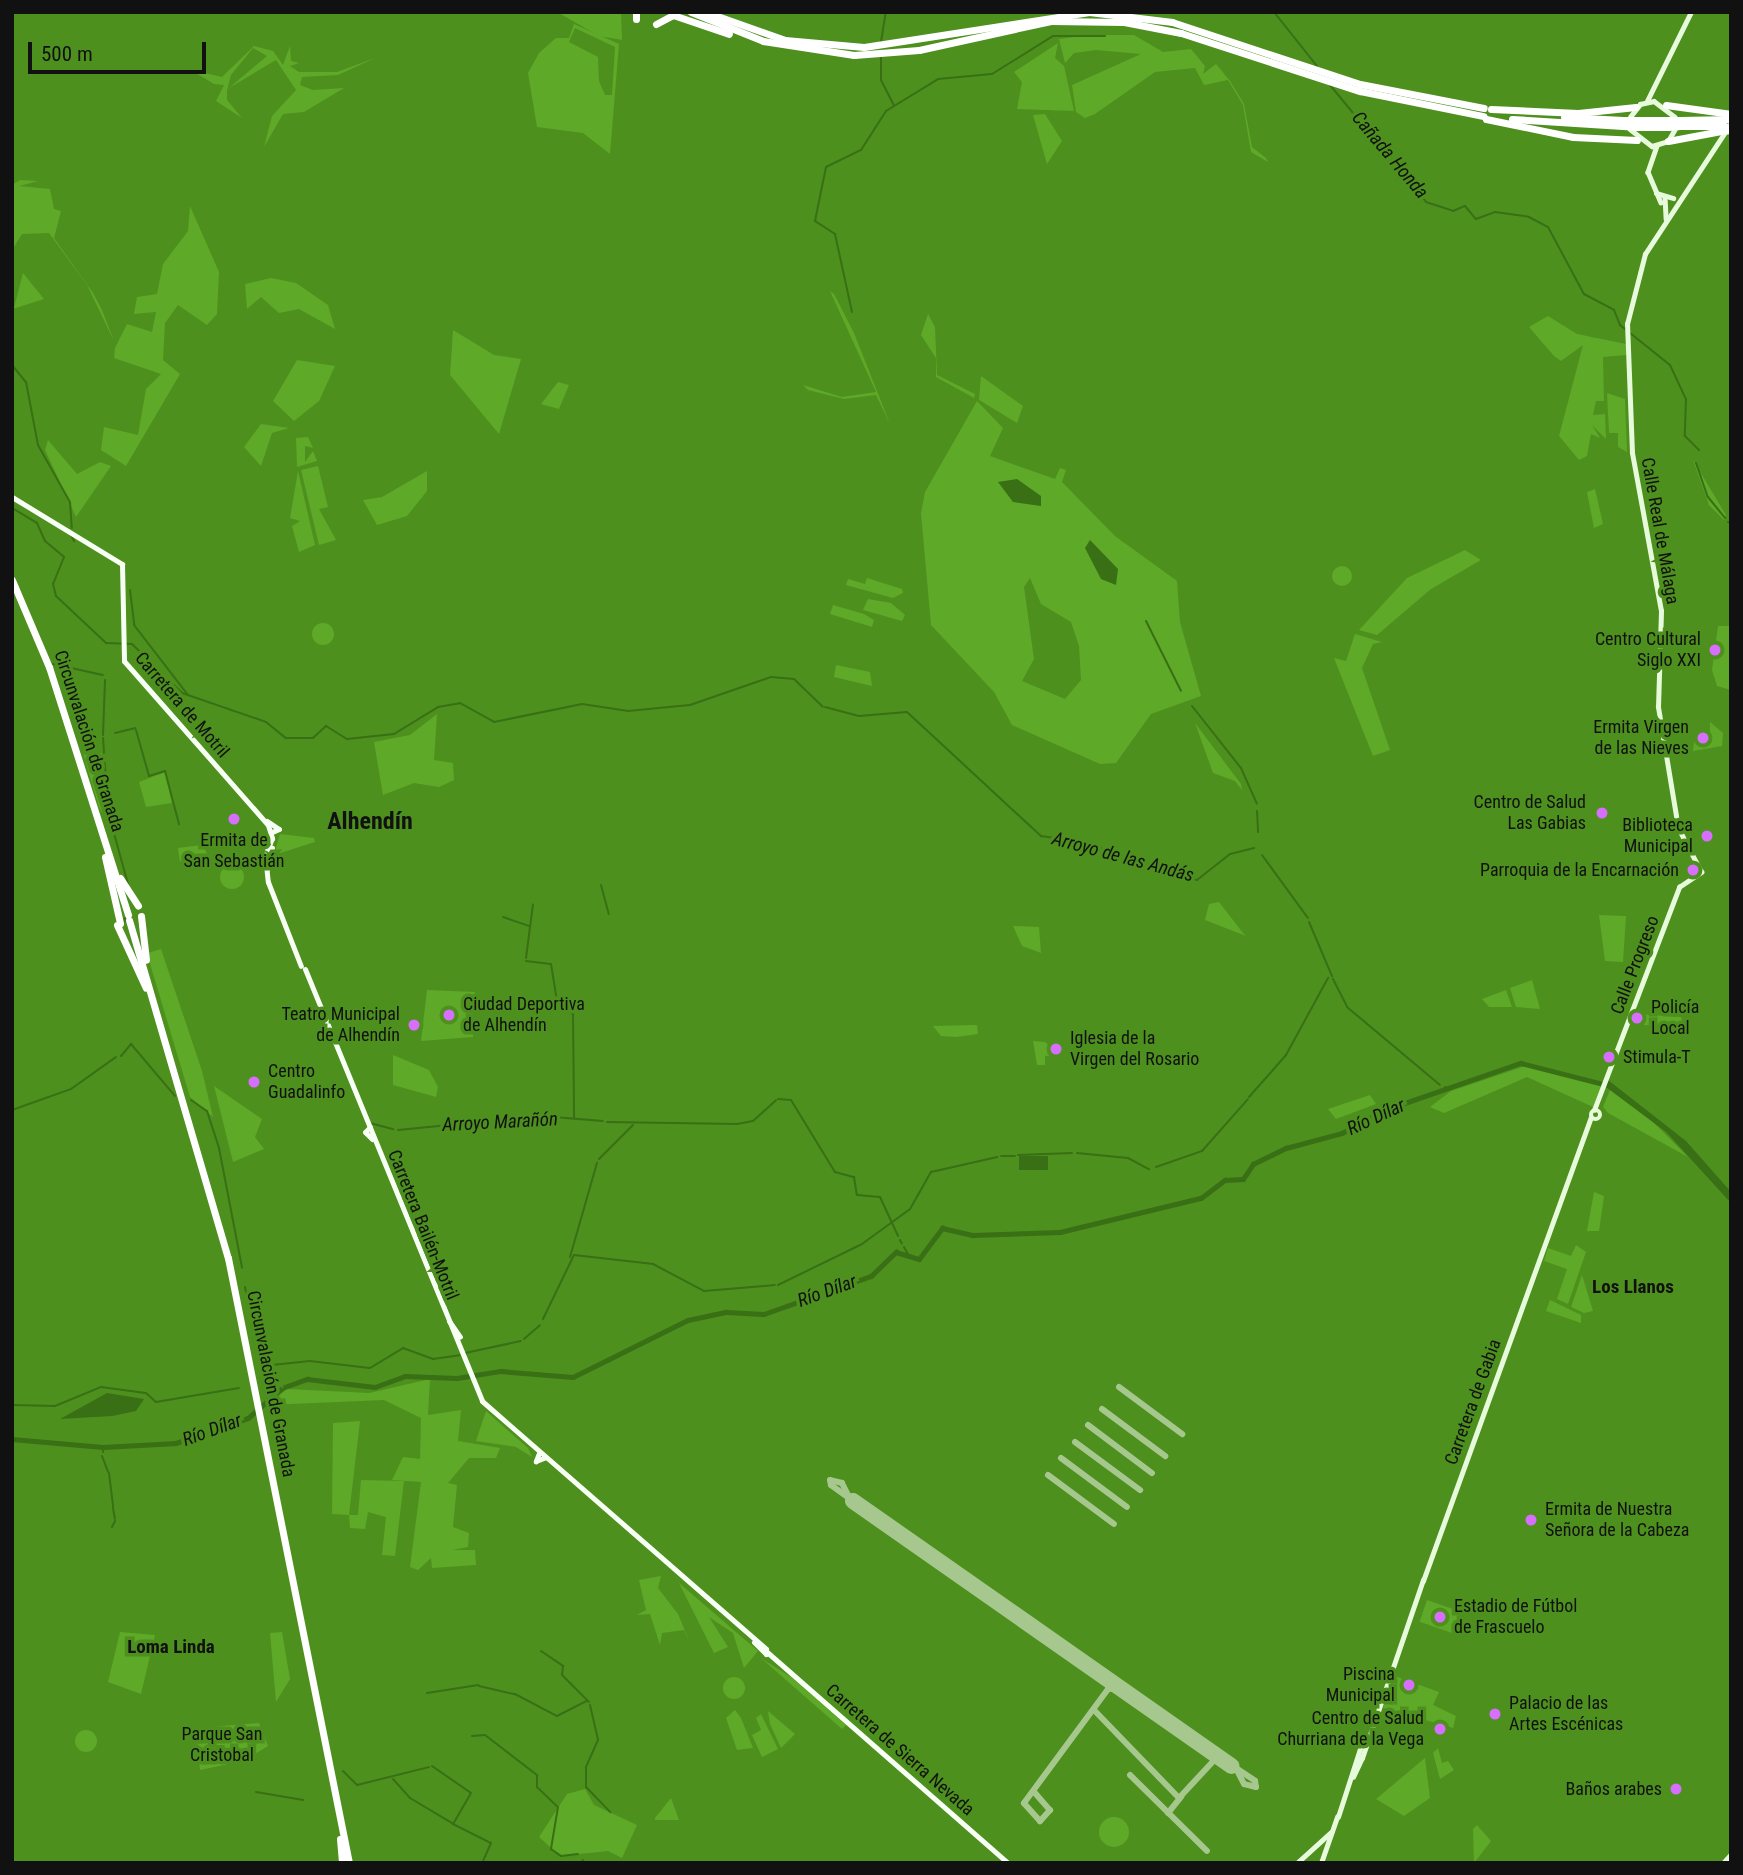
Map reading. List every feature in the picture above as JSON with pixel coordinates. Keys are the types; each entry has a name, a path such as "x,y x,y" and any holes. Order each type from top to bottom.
{"highway":[{"path":"691,12 796,45"},
{"path":"706,12 796,45"},
{"path":"718,12 796,45"},
{"path":"888,50 1020,18 1089,12 1172,22 1341,78 1573,137 1637,140"},
{"path":"656,24 673,15 796,45 875,51 1024,25 1106,20 1181,33 1360,91 1465,113 1629,123 1728,124"},
{"path":"1663,104 1728,124"},
{"path":"1486,114 1578,113 1636,107"},
{"path":"1668,141 1728,124"},
{"name":"Circunvalación de Granada","path":"12,580 49,667 104,839 124,920"},
{"name":"Circunvalación de Granada","path":"12,590 45,669 210,1182 260,1418 347,1863"},
{"path":"104,839 138,906"},
{"path":"141,916 149,990"},
{"path":"124,920 149,990"}],"main road":[{"path":"1655,90 1675,123 1668,141 1657,146 1645,145 1637,140 1629,123 1636,107 1647,101 1655,90 1660,65 1685,34 1691,12"},
{"path":"1647,101 1663,104"},
{"name":"Calle Real de Málaga","path":"1701,874 1678,827 1659,718 1661,611 1632,453 1627,324 1643,260 1672,211 1674,201 1685,192 1728,124"},
{"path":"1645,145 1650,157 1656,192 1665,211 1665,223"},
{"path":"1650,157 1657,146"},
{"path":"1656,192 1674,201"},
{"path":"1661,202 1665,197"},
{"path":"1665,211 1672,211"},
{"name":"Carretera de Motril","path":"12,497 120,561 127,582 122,648 134,674 274,830"},
{"name":"Carretera Bailén-Motril","path":"274,830 266,872 369,1131 456,1334"},
{"name":"Calle Progreso","path":"1597,1111 1679,886 1701,874"},
{"name":"Carretera de Gabia","path":"1436,1547 1591,1117 1597,1111"},
{"name":"Carretera de Gabia","path":"1586,1134 1597,1120 1597,1111"},
{"path":"1591,1117 1597,1120"},
{"name":"Carretera de Sierra Nevada","path":"456,1334 460,1353 472,1382 488,1409 1008,1863"},
{"path":"1423,1581 1453,1497"},
{"path":"1297,1863 1325,1843 1333,1831 1437,1539"},
{"path":"1338,1817 1350,1776 1358,1762 1382,1693"},
{"path":"1321,1863 1325,1843 1333,1831"},
{"path":"1723,1863 1731,1854"}],"green space":[{"path":"557,12 621,12 622,40 599,36"},
{"path":"574,24 619,44 610,154 583,133 537,127 528,73 539,53 556,38 569,38","holes":["575,28 615,47 612,95 605,95 599,81 598,57 569,42"]},
{"path":"1088,35 1134,35 1163,52 1191,49 1205,66 1203,74 1216,64 1230,81 1244,104 1252,147 1268,162 1251,152 1243,105 1228,80 1204,85 1195,68 1155,72 1095,114 1085,118 1076,112 1072,85 1141,54 1096,50 1074,53 1065,63 1059,39"},
{"path":"1058,43 1055,58 1064,66 1074,111 1017,109 1022,82 1014,72"},
{"path":"254,46 273,51 283,65 290,46 291,61 299,63 290,66 299,72 337,72 375,58 338,75 302,77 300,85 313,90 344,88 304,112 283,114 264,147 272,116 296,90 276,60 229,88 267,56 253,48 231,75 227,100 242,118 216,101 224,85 214,84 191,70 222,77"},
{"path":"1045,114 1062,141 1047,164 1033,115"},
{"path":"20,180 38,181 19,186 50,189 54,209 61,211 54,238 93,293 114,341 87,285 49,233 22,234 12,250 12,185"},
{"path":"190,206 219,272 217,314 207,325 178,305 165,323 163,360 180,374 126,466 101,450 104,427 138,435 146,389 161,374 114,358 115,348 127,324 152,332 156,312 134,314 137,297 157,294 163,264 188,231"},
{"path":"23,273 44,299 14,308"},
{"path":"271,278 296,283 328,305 335,329 299,309 279,313 261,297 247,309 245,284"},
{"path":"830,291 854,333 890,424 876,395 844,399 808,390 803,385 842,397 876,392"},
{"path":"928,314 935,327 937,375 975,394 974,398 936,377 936,358 921,335"},
{"path":"1548,316 1577,334 1626,344 1626,355 1603,357 1604,401 1596,401 1593,415 1605,414 1606,439 1592,425 1600,438 1591,434 1587,456 1579,460 1559,436 1583,345 1561,361 1554,356 1529,327"},
{"path":"453,330 494,355 521,359 499,434 450,375"},
{"path":"297,360 335,366 319,401 294,421 273,401"},
{"path":"981,376 1023,406 1017,423 979,400"},
{"path":"558,382 569,385 559,409 541,404"},
{"path":"1607,393 1625,399 1627,452 1618,447 1618,433 1609,433"},
{"path":"977,401 1003,428 990,456 1055,479 1060,468 1066,470 1062,482 1115,536 1177,581 1180,622 1201,696 1151,714 1116,763 1100,764 1012,725 994,692 931,625 921,513 925,492","holes":["1030,578 1041,604 1071,622 1079,646 1081,680 1065,699 1022,681 1034,659 1024,587"]},
{"path":"261,424 289,428 272,433 261,466 244,447"},
{"path":"308,437 313,448 305,446 305,462 313,451 317,461 297,467 296,438"},
{"path":"48,440 77,474 100,462 111,466 76,517 45,450"},
{"path":"1693,460 1726,515 1724,520 1709,505"},
{"path":"318,466 328,507 319,509 336,540 319,545 301,470"},
{"path":"298,471 315,545 299,552 292,526 300,521 290,518"},
{"path":"427,471 427,491 407,516 377,525 363,500 382,497"},
{"path":"1595,489 1603,524 1594,528 1587,492"},
{"path":"1465,550 1481,560 1431,589 1377,635 1359,630 1407,578"},
{"path":"1342,566 1349,569 1352,576 1349,583 1342,586 1335,583 1332,576 1335,569"},
{"path":"867,578 902,589 903,593 893,598 846,585 848,579 865,584"},
{"path":"868,599 891,603 905,615 902,621 863,610"},
{"path":"833,605 864,614 874,620 872,627 830,614"},
{"path":"323,623 331,626 334,634 331,642 323,645 315,642 312,634 315,626"},
{"path":"1718,626 1731,626 1731,690 1717,686 1712,670"},
{"path":"1355,634 1382,642 1373,644 1362,668 1390,750 1373,756 1334,658 1346,661"},
{"path":"836,665 870,672 872,686 834,677"},
{"path":"437,714 434,760 453,763 454,780 439,787 414,783 383,795 374,742 410,735"},
{"path":"1710,722 1723,733 1722,746 1693,751 1694,742 1708,740 1704,729 1710,732"},
{"path":"1195,723 1241,784 1242,790 1235,781 1213,773"},
{"path":"83,753 102,753 104,816 99,807"},
{"path":"165,772 172,803 146,807 139,782"},
{"path":"280,834 314,838 315,842 274,855"},
{"path":"202,845 208,855 180,862 178,848"},
{"path":"232,865 240,869 244,877 240,885 232,889 224,885 220,877 224,869"},
{"path":"1219,902 1246,936 1205,920 1209,904"},
{"path":"1599,915 1626,916 1623,962 1605,961"},
{"path":"1013,926 1039,927 1041,953 1022,946"},
{"path":"161,949 202,1071 213,1117 190,1097 148,953"},
{"path":"1532,980 1540,1009 1516,1007 1510,988"},
{"name":"Ciudad Deportiva de Alhendín","path":"427,990 475,992 473,1037 421,1041"},
{"path":"1506,990 1512,1007 1489,1007 1482,999"},
{"path":"1637,1014 1681,1017 1684,1026 1644,1025"},
{"path":"977,1025 978,1034 956,1037 941,1036 933,1026"},
{"path":"1033,1041 1045,1042 1059,1055 1045,1056 1045,1065 1037,1065"},
{"path":"393,1055 429,1070 438,1087 436,1097 393,1085"},
{"path":"1531,1064 1602,1085 1593,1107 1527,1077 1444,1113 1430,1107 1451,1091"},
{"path":"214,1086 262,1119 255,1137 264,1149 233,1162"},
{"path":"1610,1090 1647,1116 1688,1157 1608,1113 1603,1107"},
{"path":"1370,1095 1376,1104 1336,1119 1328,1109"},
{"path":"1594,1192 1604,1196 1599,1231 1587,1231"},
{"path":"1576,1245 1586,1252 1568,1304 1557,1299 1567,1269 1544,1261 1548,1248 1571,1256"},
{"path":"1582,1275 1593,1311 1584,1313 1571,1307"},
{"path":"1550,1300 1581,1315 1581,1323 1546,1311"},
{"path":"430,1379 428,1415 461,1410 458,1441 500,1448 496,1458 469,1458 448,1483 457,1485 453,1527 469,1533 468,1547 452,1550 475,1550 476,1565 432,1568 431,1558 418,1570 410,1567 421,1482 392,1480 403,1457 420,1459 421,1418 384,1400 267,1405 287,1389 369,1393"},
{"path":"486,1411 528,1448 532,1457 516,1447 476,1441"},
{"path":"360,1421 349,1515 332,1514 333,1423"},
{"path":"361,1480 404,1481 395,1556 382,1555 386,1517 368,1512 365,1529 350,1528 349,1515 358,1515"},
{"path":"661,1576 658,1588 678,1614 690,1643 684,1630 662,1633 660,1645 650,1614 637,1615 646,1610 639,1580"},
{"path":"679,1583 758,1651 744,1668 733,1633 709,1617 728,1647 714,1653"},
{"name":"Estadio de Fútbol de Frascuelo","path":"1427,1600 1461,1612 1454,1633 1420,1622"},
{"path":"120,1632 155,1635 141,1694 108,1682"},
{"path":"282,1632 290,1679 276,1702 270,1633"},
{"path":"761,1658 791,1677 846,1725 842,1729"},
{"path":"1395,1676 1439,1692 1433,1705 1456,1716 1453,1728 1383,1708"},
{"path":"734,1677 744,1684 745,1688 738,1698 734,1699 724,1692 723,1688 730,1678"},
{"path":"735,1710 753,1748 737,1750 726,1718"},
{"path":"768,1711 795,1734 781,1748 770,1724"},
{"path":"761,1714 778,1749 762,1757 752,1735 761,1730 756,1718"},
{"name":"Parque San Cristobal","path":"259,1723 268,1746 243,1761 200,1770 196,1728"},
{"path":"86,1730 94,1733 97,1741 94,1749 86,1752 78,1749 75,1741 78,1733"},
{"path":"1438,1748 1442,1763 1448,1761 1454,1770 1440,1779 1433,1753"},
{"path":"1425,1758 1430,1798 1404,1816 1376,1799"},
{"path":"585,1789 594,1805 637,1825 622,1858 608,1851 560,1856 539,1837 567,1794"},
{"path":"671,1798 679,1820 655,1820 655,1818"},
{"path":"1114,1817 1124,1822 1129,1832 1124,1842 1114,1847 1104,1842 1099,1832 1104,1822"},
{"path":"1477,1825 1491,1841 1474,1863 1473,1829"}],"shaded area":[{"path":"1017,479 1041,496 1041,506 1013,502 998,482"},
{"path":"1090,540 1118,569 1116,585 1101,579 1085,548"},
{"path":"1608,1080 1686,1141 1731,1192 1731,1203 1666,1132 1606,1087"},
{"path":"1019,1156 1048,1156 1048,1170 1019,1170"},
{"path":"107,1393 144,1399 136,1411 112,1416 60,1419"}],"waterway":[{"path":"881,42 886,12"},
{"name":"Cañada Honda","path":"1274,12 1317,66"},
{"path":"852,312 835,234 815,221 826,167 861,150 886,111 938,79 992,74 1053,36 1105,36"},
{"path":"881,55 881,80 894,105"},
{"name":"Cañada Honda","path":"1330,85 1426,202 1453,211 1465,206 1476,219 1495,212 1529,217 1548,227 1584,294 1614,310 1620,325 1670,365 1686,399 1685,436 1699,450"},
{"path":"12,365 26,382 38,445 70,502 72,528"},
{"name":"Cañada Honda","path":"1696,463 1708,497 1725,518"},
{"name":"Arroyo de las Andás","path":"12,508 37,523 45,541 64,557 53,584 56,596 106,643 132,644 182,693 266,722 286,738 313,738 326,726 347,739 394,734 438,707 460,703 494,722 582,704 628,711 690,705 771,677 794,679 823,707"},
{"path":"71,535 74,541"},
{"path":"130,590 134,625 188,695"},
{"path":"1146,621 1181,691"},
{"path":"53,664 103,675"},
{"path":"103,735 105,680"},
{"path":"1192,706 1241,768 1257,804"},
{"name":"Arroyo de las Andás","path":"825,707 859,716 907,712 1041,836 1082,842 1197,880 1230,854 1254,848"},
{"path":"115,733 135,728"},
{"path":"136,730 149,776 165,771 179,824"},
{"path":"103,738 107,795"},
{"path":"1257,811 1258,832"},
{"path":"109,815 128,884"},
{"name":"Arroyo de las Andás","path":"1262,855 1308,918"},
{"path":"601,885 609,914"},
{"path":"526,958 533,904"},
{"path":"503,917 529,926"},
{"name":"Arroyo de las Andás","path":"1309,922 1332,976"},
{"path":"526,961 551,964 558,1007 573,1014 574,1118"},
{"path":"1249,1097 1286,1055 1328,978"},
{"name":"Arroyo de las Andás","path":"1333,979 1347,1007 1440,1085"},
{"path":"505,1009 558,1007"},
{"path":"477,1008 493,1010"},
{"name":"Arroyo Marañón","path":"121,1056 131,1044 175,1096"},
{"name":"Arroyo Marañón","path":"12,1110 71,1089 116,1057"},
{"name":"Río Dílar","path":"12,1439 103,1447 176,1443 248,1418 282,1388 307,1379 375,1387 405,1376 457,1378 500,1371 573,1377 688,1320 726,1312 764,1314 871,1276 896,1252 919,1259 942,1228 973,1235 1060,1232 1201,1198 1225,1180 1243,1179 1253,1164 1286,1148 1342,1133 1382,1111 1521,1063 1607,1085"},
{"name":"Arroyo de las Andás","path":"1445,1087 1450,1089"},
{"name":"Arroyo Marañón","path":"778,1099 791,1100 835,1172 854,1177 857,1195 880,1197 898,1236"},
{"path":"1156,1167 1202,1151 1248,1099"},
{"path":"191,1100 207,1111 219,1148 242,1268"},
{"name":"Arroyo Marañón","path":"607,1122 737,1124 753,1121 776,1100"},
{"name":"Arroyo Marañón","path":"398,1130 541,1116 603,1121"},
{"name":"Arroyo Marañón","path":"370,1123 393,1129"},
{"path":"599,1159 633,1125"},
{"path":"1018,1155 1072,1153"},
{"path":"1077,1153 1128,1158 1149,1169"},
{"path":"1001,1156 1015,1156"},
{"name":"Arroyo Marañón","path":"778,1285 862,1244 910,1209 931,1172 997,1157"},
{"path":"570,1257 597,1163"},
{"name":"Arroyo Marañón","path":"900,1240 902,1244"},
{"name":"Arroyo Marañón","path":"904,1247 909,1256"},
{"path":"543,1319 574,1255 653,1264 704,1291 775,1285"},
{"path":"245,1287 259,1355"},
{"path":"524,1339 540,1325"},
{"path":"465,1353 521,1341"},
{"path":"272,1365 310,1361 370,1368 403,1348 433,1359 460,1355"},
{"path":"260,1359 270,1390"},
{"path":"12,1405 55,1406 101,1387 146,1393 156,1402 239,1388"},
{"name":"Río Dílar","path":"271,1392 274,1397"},
{"name":"Río Dílar","path":"103,1447 103,1452"},
{"path":"102,1456 108,1472"},
{"path":"109,1473 113,1507"},
{"path":"113,1508 115,1519"},
{"path":"112,1527 115,1521"},
{"path":"541,1651 563,1666 562,1675 589,1702"},
{"path":"427,1693 478,1685"},
{"path":"479,1686 515,1694 557,1716 587,1701"},
{"path":"590,1705 598,1740 586,1767 586,1787 610,1812"},
{"path":"472,1736 485,1735 537,1775 537,1787 558,1807 551,1849 561,1856 578,1854"},
{"path":"432,1766 471,1793 453,1824 491,1843 482,1863"},
{"path":"343,1771 357,1785 429,1767"},
{"path":"393,1779 410,1798 452,1823"},
{"path":"256,1792 303,1800"}],"taxiway":[{"path":"1119,1387 1182,1434"},
{"path":"1102,1409 1165,1456"},
{"path":"1088,1425 1152,1473"},
{"path":"1075,1442 1140,1490"},
{"path":"1061,1458 1127,1507"},
{"path":"1048,1475 1114,1524"},
{"path":"850,1499 842,1483 830,1480 831,1485 853,1501"},
{"path":"1035,1793 1050,1810 1040,1821 1024,1803 1108,1689 1120,1688"},
{"path":"1094,1710 1179,1798 1218,1756"},
{"path":"1236,1768 1255,1781 1256,1787 1244,1784 1236,1768"},
{"path":"1130,1775 1207,1851"},
{"path":"1168,1813 1181,1797"}],"runway":[{"path":"853,1501 1232,1766"}],"tunnel":[{"path":"124,917 125,922"}],"place":[{"name":"Centro Cultural Siglo XXI","path":"1715,650"},
{"name":"Ermita Virgen de las Nieves","path":"1703,738"},
{"name":"Centro de Salud Las Gabias","path":"1602,813"},
{"name":"Ermita de San Sebastián","path":"234,819"},
{"name":"Biblioteca Municipal","path":"1707,836"},
{"name":"Parroquia de la Encarnación","path":"1693,870"},
{"name":"Ciudad Deportiva de Alhendín","path":"449,1015"},
{"name":"Policía Local","path":"1637,1018"},
{"name":"Teatro Municipal de Alhendín","path":"414,1025"},
{"name":"Iglesia de la Virgen del Rosario","path":"1056,1049"},
{"name":"Stimula-T","path":"1609,1057"},
{"name":"Centro Guadalinfo","path":"254,1082"},
{"name":"Ermita de Nuestra Señora de la Cabeza","path":"1531,1520"},
{"name":"Estadio de Fútbol de Frascuelo","path":"1440,1617"},
{"name":"Piscina Municipal","path":"1409,1685"},
{"name":"Palacio de las Artes Escénicas","path":"1495,1714"},
{"name":"Centro de Salud Churriana de la Vega","path":"1440,1729"},
{"name":"Baños arabes","path":"1676,1789"}],"district":[{"name":"Alhendín","path":"370,822"},
{"name":"Los Llanos","path":"1633,1287"},
{"name":"Loma Linda","path":"171,1647"}]}
